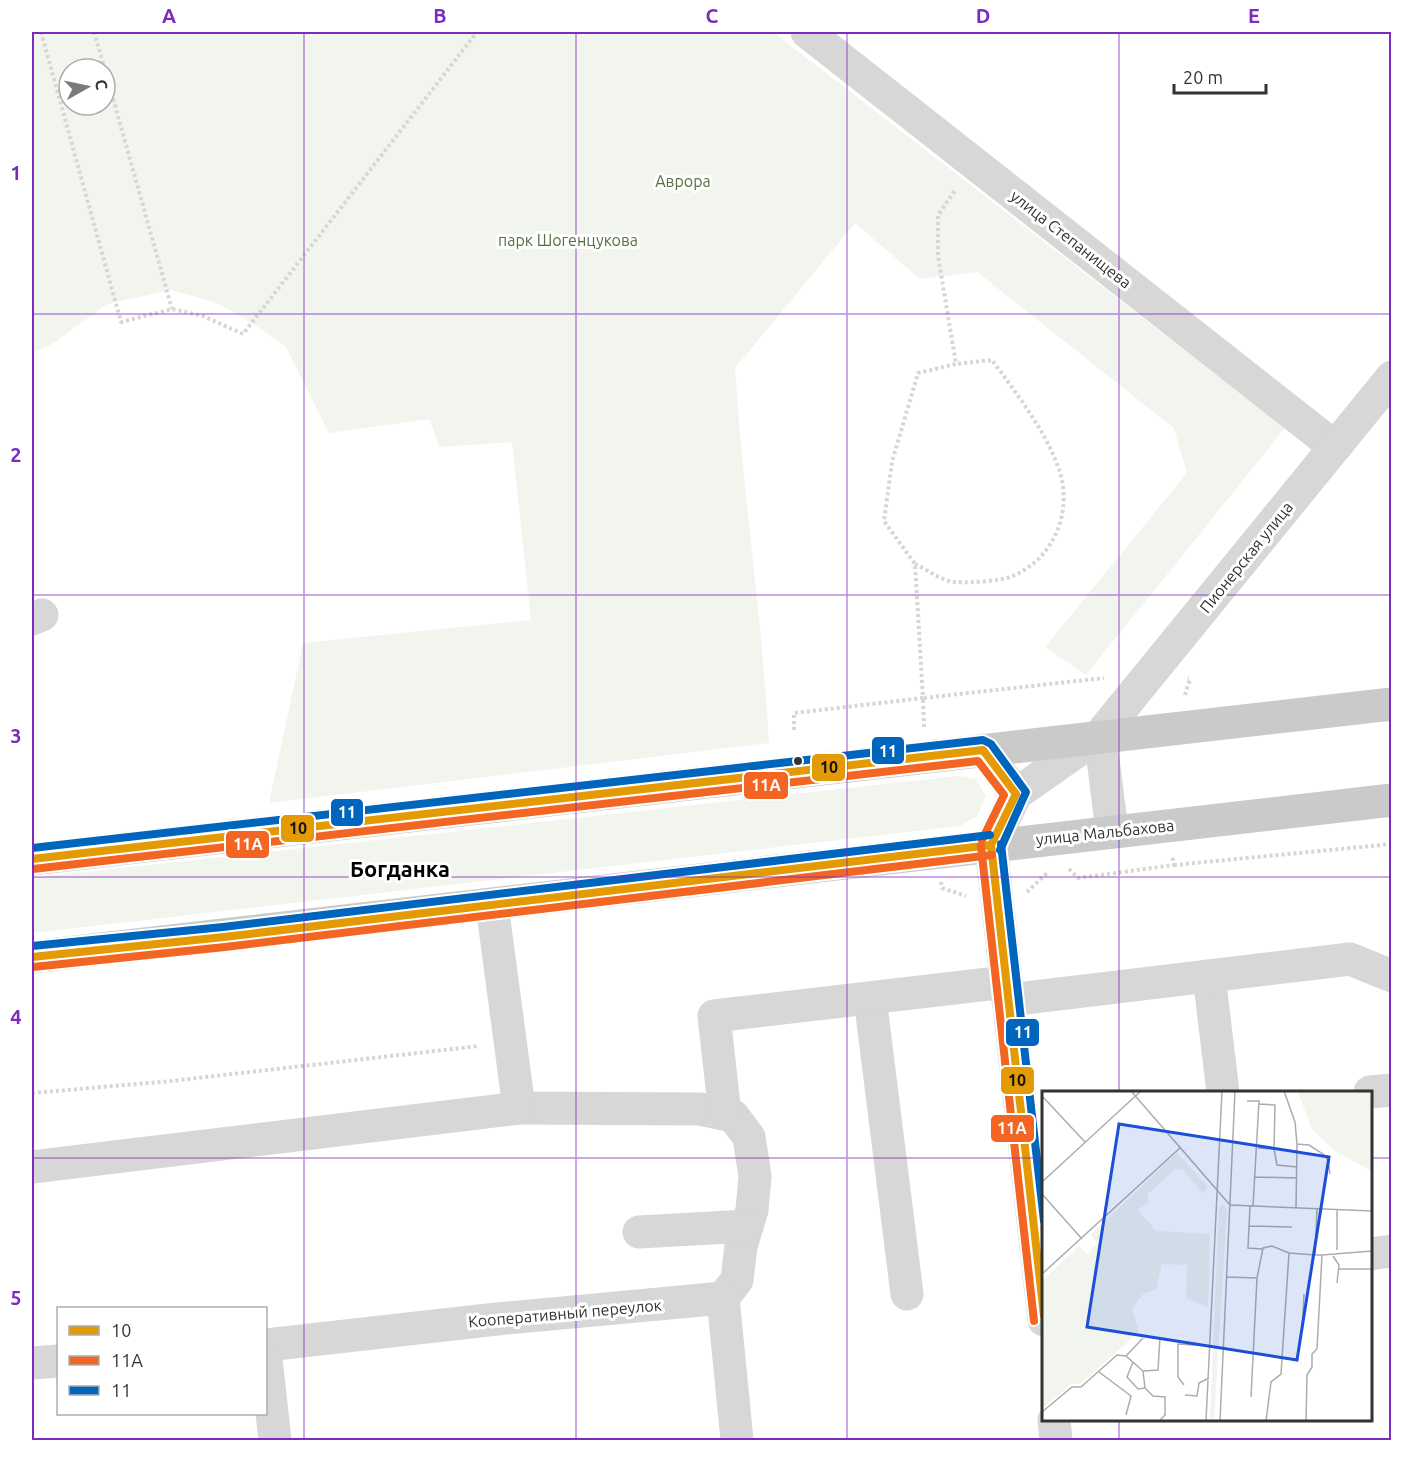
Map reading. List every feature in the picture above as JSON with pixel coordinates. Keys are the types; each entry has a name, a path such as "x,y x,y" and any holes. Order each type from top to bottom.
{"main road":[{"path":"32,859 1100,735 1392,704"},
{"name":"улица Мальбахова","path":"32,957 1392,800"}],"street":[{"name":"улица Степанищева","path":"807,32 1335,447"},
{"name":"Пионерская улица","path":"1016,794 1100,735 1392,377"},
{"path":"1100,735 1112,831"},
{"path":"983,750 1016,794 991,845 1042,1299"},
{"path":"492,905 519,1108"},
{"path":"725,1114 714,1016 870,998 1007,991 1209,976 1350,959 1392,976"},
{"path":"1209,976 1223,1091"},
{"path":"870,998 907,1294"},
{"path":"1372,1092 1392,1090"},
{"path":"32,1167 519,1108 700,1109 733,1116 749,1137 755,1176 752,1210 741,1246 737,1280 723,1298 737,1440"},
{"path":"639,1232 747,1226"},
{"path":"1372,1254 1392,1251"},
{"name":"Кооперативный переулок","path":"267,1345 497,1319 723,1298"},
{"path":"32,1363 57,1361"},
{"path":"267,1369 274,1440"},
{"path":"1054,1421 1056,1440"}],"path":[{"path":"41,32 121,322 172,309 203,316 243,334 477,32"},
{"path":"94,32 101,57"},
{"path":"117,112 172,309"},
{"path":"956,364 938,256 938,215 974,163"},
{"path":"992,360 1024,404 1046,441 1063,486 1061,524 1043,556 1010,578 954,583 915,564 884,521 892,462 918,373 956,364 992,360"},
{"path":"915,564 924,728"},
{"path":"1178,698 1185,695 1190,679 1182,677"},
{"path":"794,730 794,713 1109,678"},
{"path":"1067,866 1078,878 1174,865 1392,844"},
{"path":"1170,847 1174,865"},
{"path":"1030,892 1050,869"},
{"path":"939,874 942,888 975,899"},
{"path":"32,1093 171,1081 510,1042"}],"green space":[{"name":"парк Шогенцукова","path":"32,32 773,32 1285,428 1086,675 1045,647 1187,473 1174,428 977,272 920,279 855,223 735,368 769,743 269,803 303,643 531,620 512,442 439,447 430,419 329,433 286,347 252,323 217,303 171,290 107,304 54,343 32,353"},
{"path":"958,776 976,779 986,796 977,816 960,826 32,933 32,878"}],"transit line":[{"name":"11","path":"32,848 983,740 991,744 1026,792 1000,850"},
{"name":"10","path":"32,859 983,750 1016,794 991,845"},
{"name":"11А","path":"33,869 978,761 1004,795 982,840"},
{"name":"11","path":"32,946 223,927 990,835"},
{"name":"11","path":"1001,844 1042,1203"},
{"name":"10","path":"991,845 1042,1298"},
{"name":"10","path":"32,957 224,937 991,845"},
{"name":"11А","path":"981,846 1034,1321"},
{"name":"11А","path":"33,967 225,947 992,855"}],"district":[{"name":"Богданка","path":"400,869"}],"park label":[{"name":"Аврора","path":"683,181"}]}
